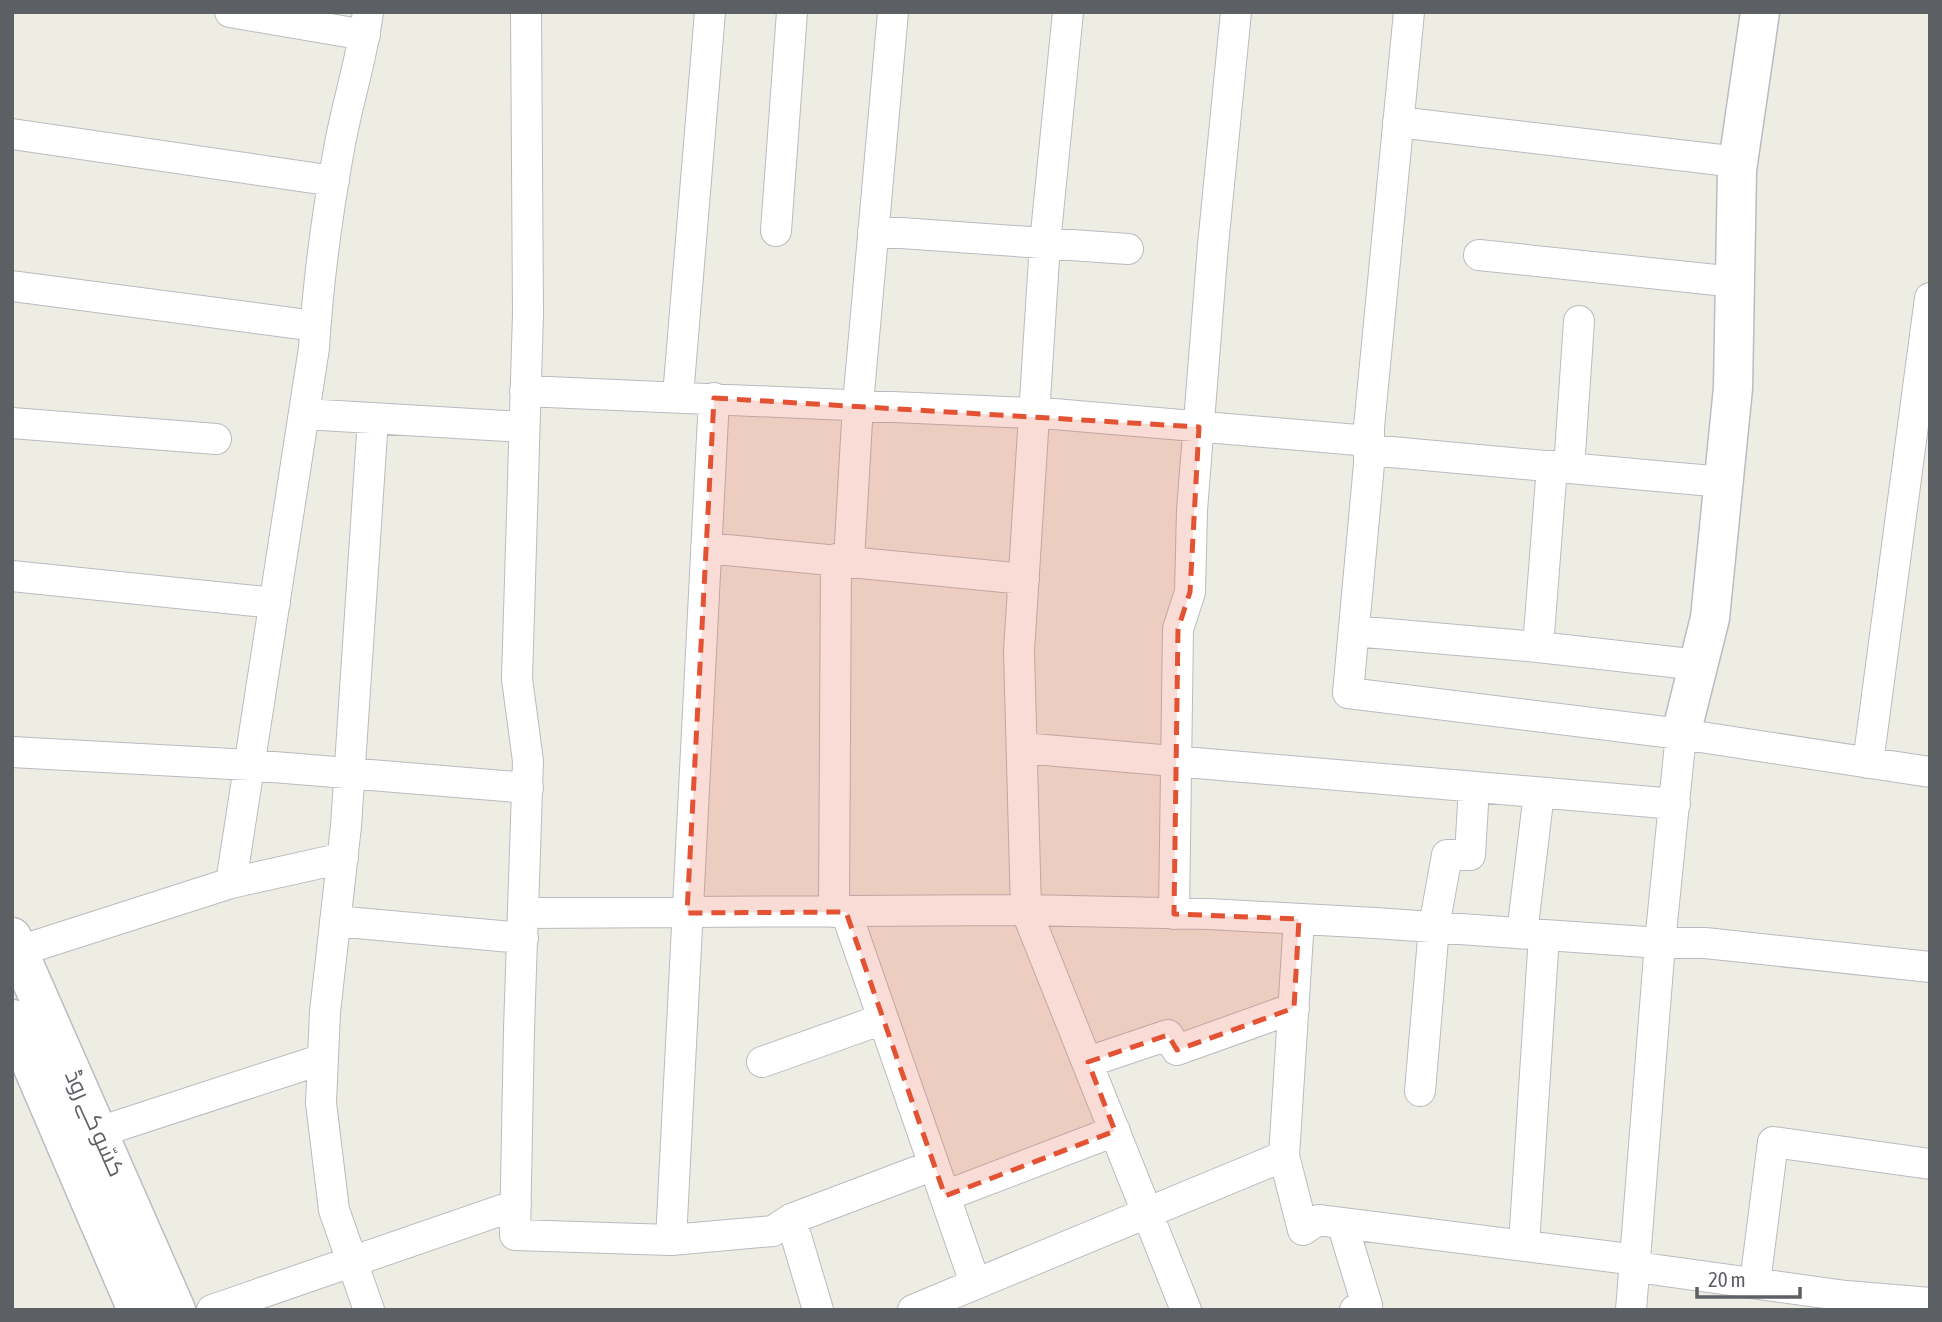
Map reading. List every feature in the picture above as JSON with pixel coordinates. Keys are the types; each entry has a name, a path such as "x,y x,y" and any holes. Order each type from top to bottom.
{"street":[{"path":"230,12 367,24 339,149 304,414 231,883"},
{"path":"526,12 528,314 517,679 528,761 515,1235 671,1240 774,1231 792,1219 934,1165"},
{"path":"678,396 710,12"},
{"path":"776,231 792,12"},
{"path":"893,12 843,560 840,912 883,1019 945,1196 966,1294"},
{"path":"1068,12 1045,243 1019,651 1026,910 1186,1310"},
{"path":"1174,914 1178,629 1190,592 1192,510 1213,245 1236,12"},
{"path":"1409,12 1348,693 1681,734 1930,772"},
{"path":"1631,1310 1660,943 1681,734 1710,618 1733,388 1738,162 1760,12"},
{"path":"1398,122 1738,162"},
{"path":"12,134 334,181"},
{"path":"873,231 1128,249"},
{"path":"1479,255 1735,282"},
{"path":"12,286 315,326"},
{"path":"1868,763 1930,298"},
{"path":"1538,647 1580,321"},
{"path":"525,391 1035,414 1199,427 1723,482"},
{"path":"671,1240 714,398"},
{"path":"304,414 523,427"},
{"path":"369,1310 334,1210 321,1104 324,1012 343,858 350,774 373,418"},
{"path":"12,423 216,439"},
{"path":"706,548 1024,579"},
{"path":"12,576 275,603"},
{"path":"1354,631 1538,647 1699,665"},
{"path":"1022,748 1675,804"},
{"path":"12,752 250,765 527,788"},
{"path":"1420,1091 1434,927 1447,855 1470,855 1474,787"},
{"path":"1524,1244 1539,793"},
{"path":"15,944 231,883 343,858"},
{"path":"335,921 523,925 687,913 1026,910 1174,914 1434,927 1660,943 1705,943 1930,967"},
{"path":"1299,919 1284,1156 1303,1230 1318,1220 1524,1244 1846,1296 1930,1303"},
{"name":"کسّو کے روڈ","path":"15,944 176,1310"},
{"path":"1088,1062 1168,1035 1177,1050 1294,1008"},
{"path":"762,1062 883,1019"},
{"name":"کسّو کے روڈ","path":"13,1024 137,1310"},
{"path":"99,1132 323,1059"},
{"path":"945,1196 1115,1131"},
{"path":"1755,1283 1773,1142 1930,1164"},
{"path":"913,1310 966,1294 1148,1212 1284,1156"},
{"path":"212,1310 516,1205"},
{"path":"792,1219 818,1310"},
{"path":"1342,1223 1367,1305 1355,1310"}],"highlighted area":[{"path":"714,398 1199,427 1190,592 1178,629 1174,914 1299,919 1294,1008 1177,1050 1168,1035 1088,1062 1115,1131 945,1196 846,912 687,913"}]}
